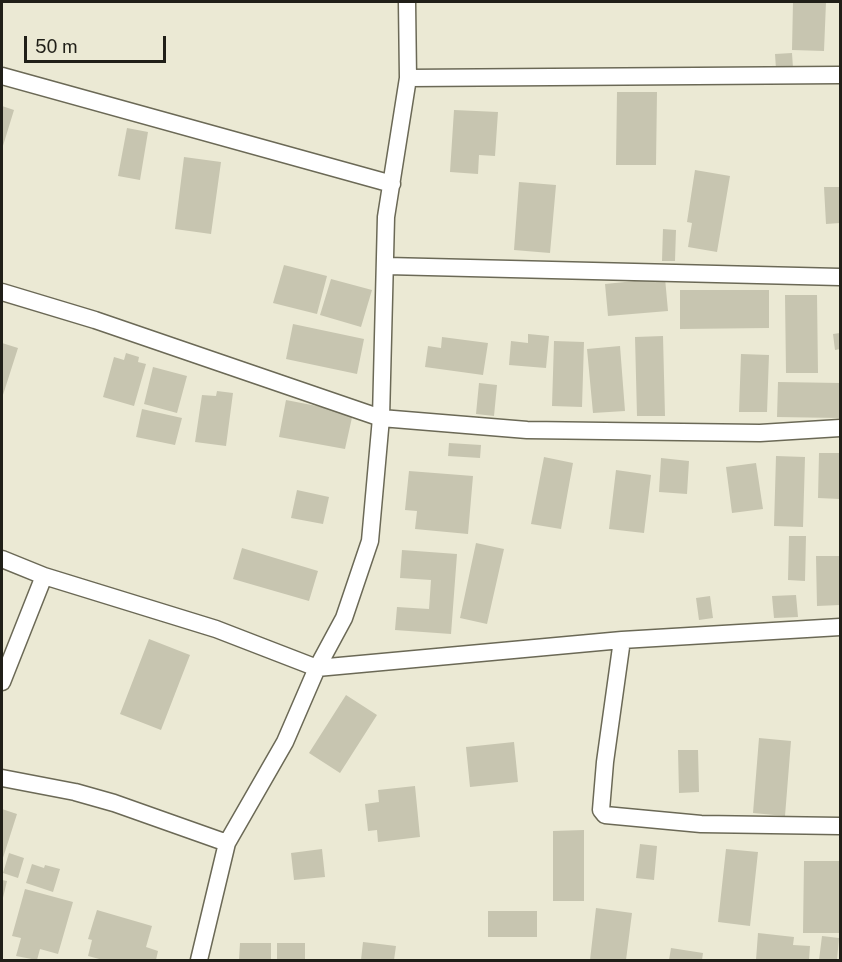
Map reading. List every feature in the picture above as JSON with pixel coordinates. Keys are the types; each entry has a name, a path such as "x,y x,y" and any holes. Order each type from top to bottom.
{"street":[{"path":"199,960 227,843 285,742 317,668 344,618 370,541 381,418 387,217 408,78 407,2"},
{"path":"408,78 840,75"},
{"path":"2,76 392,184"},
{"path":"387,266 840,277"},
{"path":"2,292 95,320 381,418 528,430 760,433 840,428"},
{"path":"2,559 44,576 216,629 317,668 622,640 840,627"},
{"path":"2,682 44,576"},
{"path":"622,640 601,810 605,815 702,824 840,826"},
{"path":"2,778 75,792 114,803 227,843"}],"building":[{"path":"793,2 826,2 824,51 792,50"},
{"path":"792,53 793,68 776,69 775,54"},
{"path":"617,92 657,92 656,165 616,165"},
{"path":"2,106 14,110 2,149"},
{"path":"454,110 498,112 495,156 479,155 478,174 450,172"},
{"path":"127,128 148,132 140,180 118,176"},
{"path":"184,157 221,162 211,234 175,229"},
{"path":"695,170 730,176 717,252 688,247 692,223 687,222"},
{"path":"519,182 556,185 550,253 514,250"},
{"path":"824,187 840,187 840,223 826,224"},
{"path":"663,229 676,230 675,261 662,261"},
{"path":"284,265 327,276 317,314 273,303"},
{"path":"665,278 668,311 608,316 605,284"},
{"path":"331,279 372,290 361,327 320,315"},
{"path":"680,290 769,290 769,328 680,329"},
{"path":"785,295 817,295 818,373 786,373"},
{"path":"293,324 364,339 357,374 286,359"},
{"path":"840,333 840,349 835,350 833,334"},
{"path":"528,334 549,336 546,368 509,365 511,341 528,343"},
{"path":"663,336 665,416 637,416 635,337"},
{"path":"442,337 488,343 483,375 425,367 428,346 441,348"},
{"path":"554,341 584,342 582,407 552,406"},
{"path":"2,343 18,348 2,398"},
{"path":"620,346 625,411 593,413 587,349"},
{"path":"126,353 139,357 138,362 146,364 134,406 103,397 114,357 124,360"},
{"path":"741,354 769,355 767,412 739,412"},
{"path":"153,367 187,376 177,413 144,404"},
{"path":"778,382 840,383 840,418 777,417"},
{"path":"479,383 497,385 494,416 476,414"},
{"path":"217,391 233,393 226,446 195,442 202,395 216,396"},
{"path":"286,400 353,413 345,449 279,437"},
{"path":"142,409 182,418 175,445 136,437"},
{"path":"449,443 481,445 480,458 448,456"},
{"path":"819,453 840,453 840,499 818,498"},
{"path":"776,456 805,457 803,527 774,526"},
{"path":"544,457 573,463 561,529 531,524"},
{"path":"661,458 689,461 687,494 659,492"},
{"path":"756,463 763,509 732,513 726,467"},
{"path":"616,470 651,475 644,533 609,529"},
{"path":"409,471 473,476 468,534 415,529 417,511 405,510"},
{"path":"297,490 329,497 323,524 291,518"},
{"path":"789,536 806,536 805,581 788,580"},
{"path":"476,543 504,549 487,624 460,618"},
{"path":"242,548 318,571 309,601 233,579"},
{"path":"402,550 457,554 451,634 395,630 397,607 429,609 431,580 400,578"},
{"path":"816,556 840,556 840,605 817,606"},
{"path":"796,595 798,617 774,618 772,596"},
{"path":"710,596 713,618 699,620 696,598"},
{"path":"149,639 190,655 161,730 120,714"},
{"path":"346,695 377,715 340,773 309,753"},
{"path":"759,738 791,741 785,816 753,813"},
{"path":"514,742 518,782 470,787 466,747"},
{"path":"678,750 698,750 699,792 679,793"},
{"path":"415,786 420,837 378,842 377,830 368,831 365,804 379,802 378,790"},
{"path":"2,809 17,814 2,861"},
{"path":"584,830 584,901 553,901 553,831"},
{"path":"640,844 657,846 654,880 636,878"},
{"path":"322,849 325,877 294,880 291,853"},
{"path":"726,849 758,852 750,926 718,922"},
{"path":"9,853 24,858 18,878 3,873"},
{"path":"804,861 840,861 839,933 803,933"},
{"path":"32,864 44,868 45,865 60,869 53,892 26,883"},
{"path":"2,880 7,881 2,902"},
{"path":"25,889 73,902 58,954 40,949 37,960 16,956 21,938 12,936"},
{"path":"596,908 632,913 626,960 590,960"},
{"path":"97,910 152,926 146,947 158,951 156,960 103,960 88,956 92,940 88,939"},
{"path":"488,911 537,911 537,937 488,937"},
{"path":"758,933 794,937 793,945 810,946 809,960 756,960"},
{"path":"822,936 839,938 837,960 819,960"},
{"path":"363,942 396,946 394,960 361,960"},
{"path":"240,943 271,943 271,960 239,960"},
{"path":"277,943 305,943 305,960 277,960"},
{"path":"671,948 703,953 702,960 669,960"}]}
